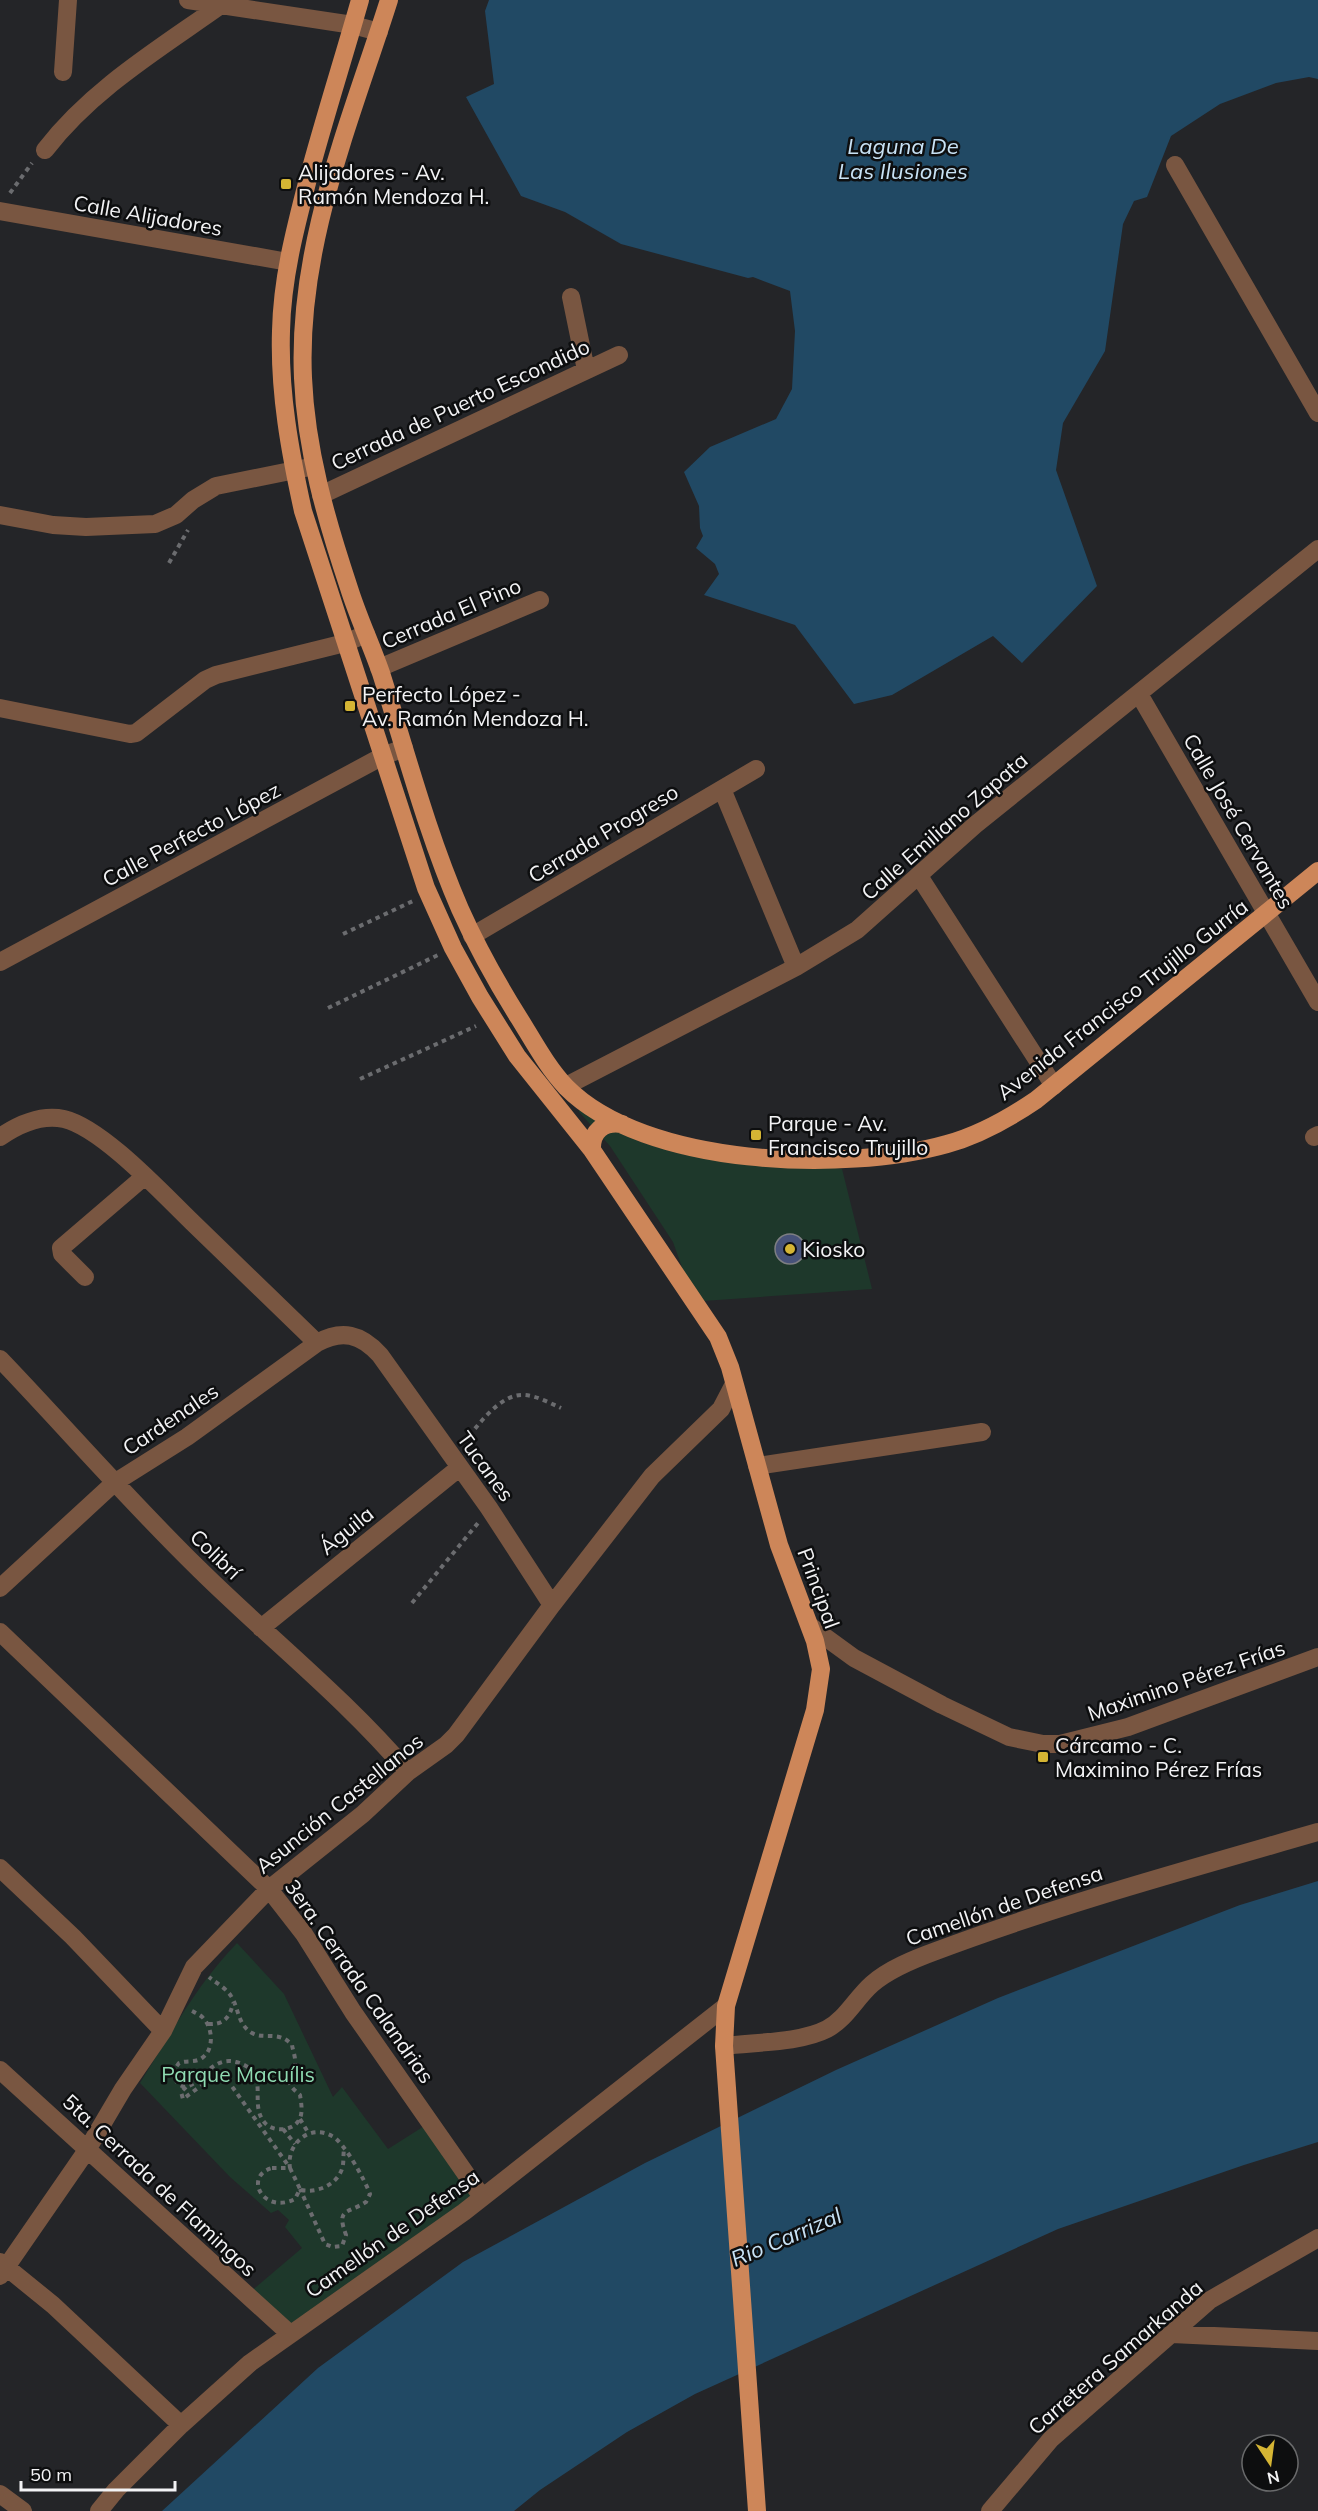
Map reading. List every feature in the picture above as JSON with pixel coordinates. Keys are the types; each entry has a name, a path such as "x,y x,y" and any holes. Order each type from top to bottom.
{"main road":[{"name":"Principal","path":"360,0 314,160 288,262 280,330 281,365 294,469 313,545 428,894 453,948 517,1056 592,1150 718,1336 725,1350 788,1571 810,1626 821,1669 818,1695 726,2006 724,2046 757,2511"},
{"name":"Avenida Francisco Trujillo Gurría","path":"389,0 322,210 308,277 304,313 303,376 314,466 350,590 379,668 443,865 472,936 541,1053 566,1086 580,1099 622,1124 676,1144 733,1154 806,1159 877,1157 920,1150 973,1135 1017,1113 1054,1086 1318,871"},
{"path":"592,1150 593,1137 601,1128 607,1124 622,1124"}],"street":[{"path":"63,72 68,0"},
{"path":"188,0 353,25 379,32"},
{"path":"45,150 60,130 99,93 221,5"},
{"path":"1176,165 1318,413"},
{"name":"Calle Alijadores","path":"0,211 288,262"},
{"path":"571,297 586,370"},
{"name":"Cerrada de Puerto Escondido","path":"321,495 619,355"},
{"path":"0,516 53,525 86,527 155,524 176,515 193,500 216,486 314,466"},
{"name":"Calle Emiliano Zapata","path":"566,1086 796,967 857,930 975,825 1318,549"},
{"name":"Cerrada El Pino","path":"379,668 540,600"},
{"path":"0,708 130,734 136,733 205,680 216,675 345,643 366,634"},
{"name":"Calle José Cervantes","path":"1138,694 1318,1002"},
{"name":"Calle Perfecto López","path":"0,962 383,756 404,748"},
{"name":"Cerrada Progreso","path":"472,936 756,769"},
{"path":"722,789 796,967"},
{"path":"919,876 1054,1086"},
{"path":"0,1137 26,1122 54,1118 67,1120 98,1136 145,1176 317,1343"},
{"path":"85,1277 62,1254 61,1248 145,1176"},
{"name":"Cardenales","path":"0,1588 114,1483 187,1437 317,1343 336,1335 348,1334 367,1341 380,1355"},
{"name":"Tucanes","path":"380,1355 489,1508 552,1605"},
{"name":"Colibrí","path":"0,1359 114,1483 200,1571 373,1731 408,1772"},
{"name":"Asunción Castellanos","path":"2,2269 87,2150 123,2090 163,2031 194,1967 269,1889 363,1814 408,1772 446,1745 456,1735 552,1605 652,1476 721,1409 734,1384"},
{"path":"757,1466 982,1432"},
{"name":"Águila","path":"261,1628 455,1462"},
{"name":"Maximino Pérez Frías","path":"810,1626 854,1658 942,1706 1009,1737 1043,1744 1060,1744 1120,1730 1318,1657"},
{"name":"3era. Cerrada Calandrias","path":"0,1632 269,1889 304,1934 353,2012 482,2198"},
{"name":"Camellón de Defensa","path":"724,2046 808,2036 825,2030 837,2023 873,1982 902,1965 935,1951 1095,1896 1318,1832"},
{"path":"0,1868 89,1953 163,2031"},
{"name":"Camellón de Defensa","path":"99,2511 116,2490 181,2424 250,2363 289,2333 393,2264 482,2198 726,2006"},
{"name":"5ta. Cerrada de Flamingos","path":"0,2070 289,2333"},
{"name":"Carretera Samarkanda","path":"990,2511 1052,2439 1210,2300 1318,2238"},
{"path":"2,2269 53,2305 181,2424"},
{"path":"1172,2334 1318,2341"},
{"path":"0,2494 23,2511"}],"path":[{"path":"0,211 18,181 45,150"},
{"path":"343,934 428,894"},
{"path":"328,1008 453,948"},
{"path":"360,1080 493,1019"},
{"path":"455,1462 500,1404 511,1396 527,1395 561,1408"},
{"path":"412,1603 489,1508"},
{"path":"194,1967 222,1986 233,2000 237,2015 252,2033 276,2035 292,2045 295,2061 289,2075 292,2088 300,2095 302,2108 300,2119 293,2126 283,2129 268,2127 259,2116 256,2104 260,2090 258,2083 250,2071 239,2062 219,2062 207,2069 195,2084 186,2087 181,2092 183,2099 221,2071 290,2168 325,2244 333,2247 342,2246 346,2235 341,2221 342,2215 350,2208 366,2202 370,2194 343,2145 332,2136 319,2132 304,2135 289,2158 290,2168"},
{"path":"208,2024 217,2025 224,2021 231,2011 233,2000"},
{"path":"178,2003 203,2017 208,2024 211,2045 205,2057 195,2061 179,2062 174,2070 174,2079 186,2087"},
{"path":"300,2119 309,2134"},
{"path":"283,2129 296,2144"},
{"path":"300,2189 319,2190 336,2179 341,2170 344,2150"},
{"path":"290,2168 266,2170 259,2179 259,2191 268,2201 278,2204 295,2199 300,2189"}],"green space":[{"path":"579,1107 638,1141 673,1152 730,1163 804,1164 842,1169 872,1289 703,1301 683,1270 673,1242 610,1146 579,1112"},
{"name":"Parque Macuílis","path":"237,1943 284,1994 333,2097 342,2087 388,2149 429,2123 475,2198 289,2329 249,2293 302,2248 285,2227 289,2220 278,2210 271,2213 230,2177 140,2083 173,2028 209,1975"}],"water":[{"name":"Laguna De Las Ilusiones","path":"489,0 1318,0 1318,79 1309,77 1276,83 1220,104 1171,136 1147,197 1134,201 1123,224 1105,351 1063,423 1056,470 1097,586 1022,663 993,636 892,695 854,704 795,625 704,595 719,574 715,564 696,548 703,536 700,528 699,506 684,472 710,447 776,419 792,389 795,331 790,291 753,277 748,278 621,244 565,212 521,196 466,97 494,84 485,11"},
{"name":"Rio Carrizal","path":"1318,1881 1318,2142 1058,2229 695,2394 627,2432 540,2490 514,2511 162,2511 318,2368 463,2262 645,2163 836,2070 998,1998 1240,1905"}],"building":[{"name":"Kiosko","path":"790,1234 801,1238 805,1249 801,1260 790,1264 779,1260 775,1249 779,1238"}],"place":[{"name":"Alijadores - Av. Ramón Mendoza H.","path":"286,184"},
{"name":"Perfecto López - Av. Ramón Mendoza H.","path":"350,706"},
{"name":"Parque - Av. Francisco Trujillo","path":"756,1135"},
{"name":"Kiosko","path":"790,1249"},
{"name":"Cárcamo - C. Maximino Pérez Frías","path":"1043,1757"}]}
